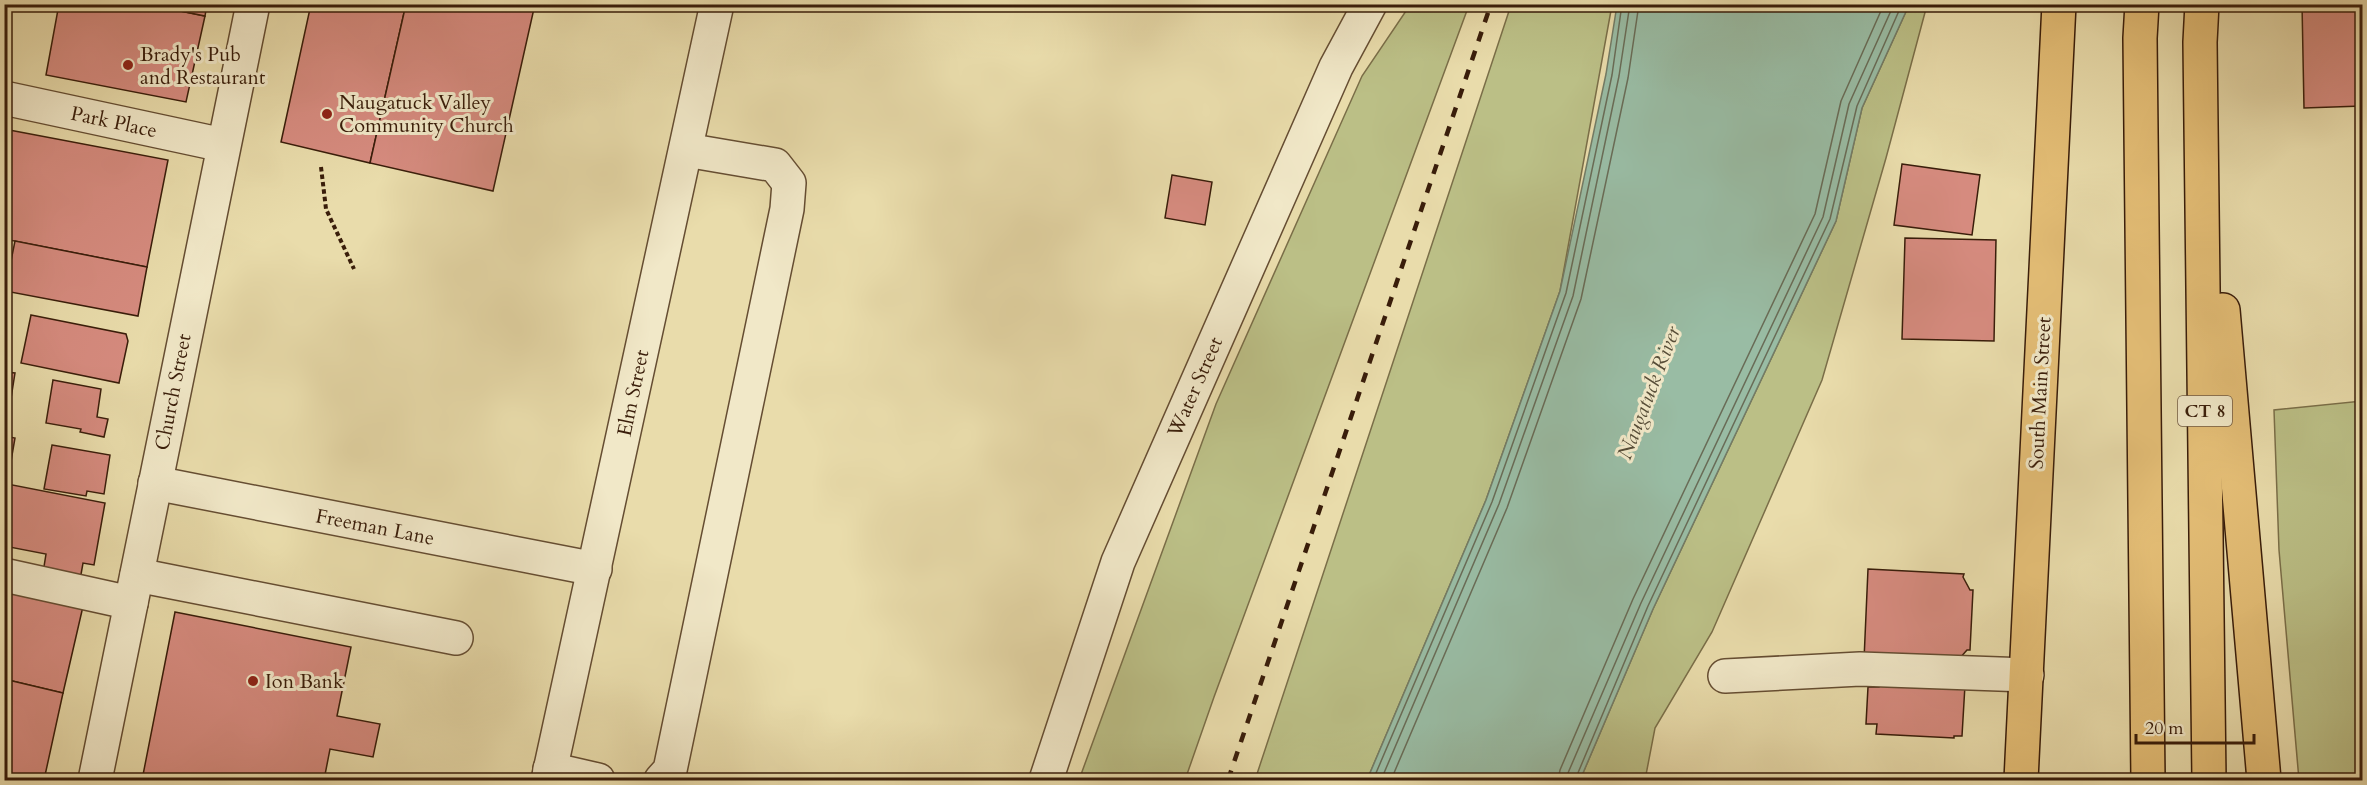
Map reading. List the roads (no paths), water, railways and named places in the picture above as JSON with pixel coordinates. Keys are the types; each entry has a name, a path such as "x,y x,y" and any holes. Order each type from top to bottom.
{"main road":[{"name":"South Main Street","path":"2021,780 2059,4"},
{"path":"2142,4 2140,39 2148,780"},
{"name":"CT 8","path":"2202,4 2200,42 2209,780"},
{"path":"2200,42 2264,780"}],"street":[{"name":"Church Street","path":"95,780 253,4"},
{"name":"Elm Street","path":"549,775 717,4"},
{"name":"Water Street","path":"1046,780 1118,562 1336,68 1370,4"},
{"name":"Park Place","path":"4,98 223,145"},
{"path":"661,780 670,770 787,209 789,183 774,165 686,150"},
{"name":"Freeman Lane","path":"155,483 594,569"},
{"path":"4,575 134,589 456,638"},
{"path":"1725,676 1860,669 2027,675"},
{"path":"549,775 598,780"}],"water":[{"name":"Naugatuck River","path":"1617,5 1909,5 1862,108 1836,221 1653,609 1580,780 1367,780 1486,500 1560,291 1606,74"}],"railway":[{"path":"1228,780 1491,4"}],"place":[{"name":"Brady's Pub and Restaurant","path":"128,65"},
{"name":"Naugatuck Valley Community Church","path":"327,114"},
{"name":"Ion Bank","path":"253,681"}]}
